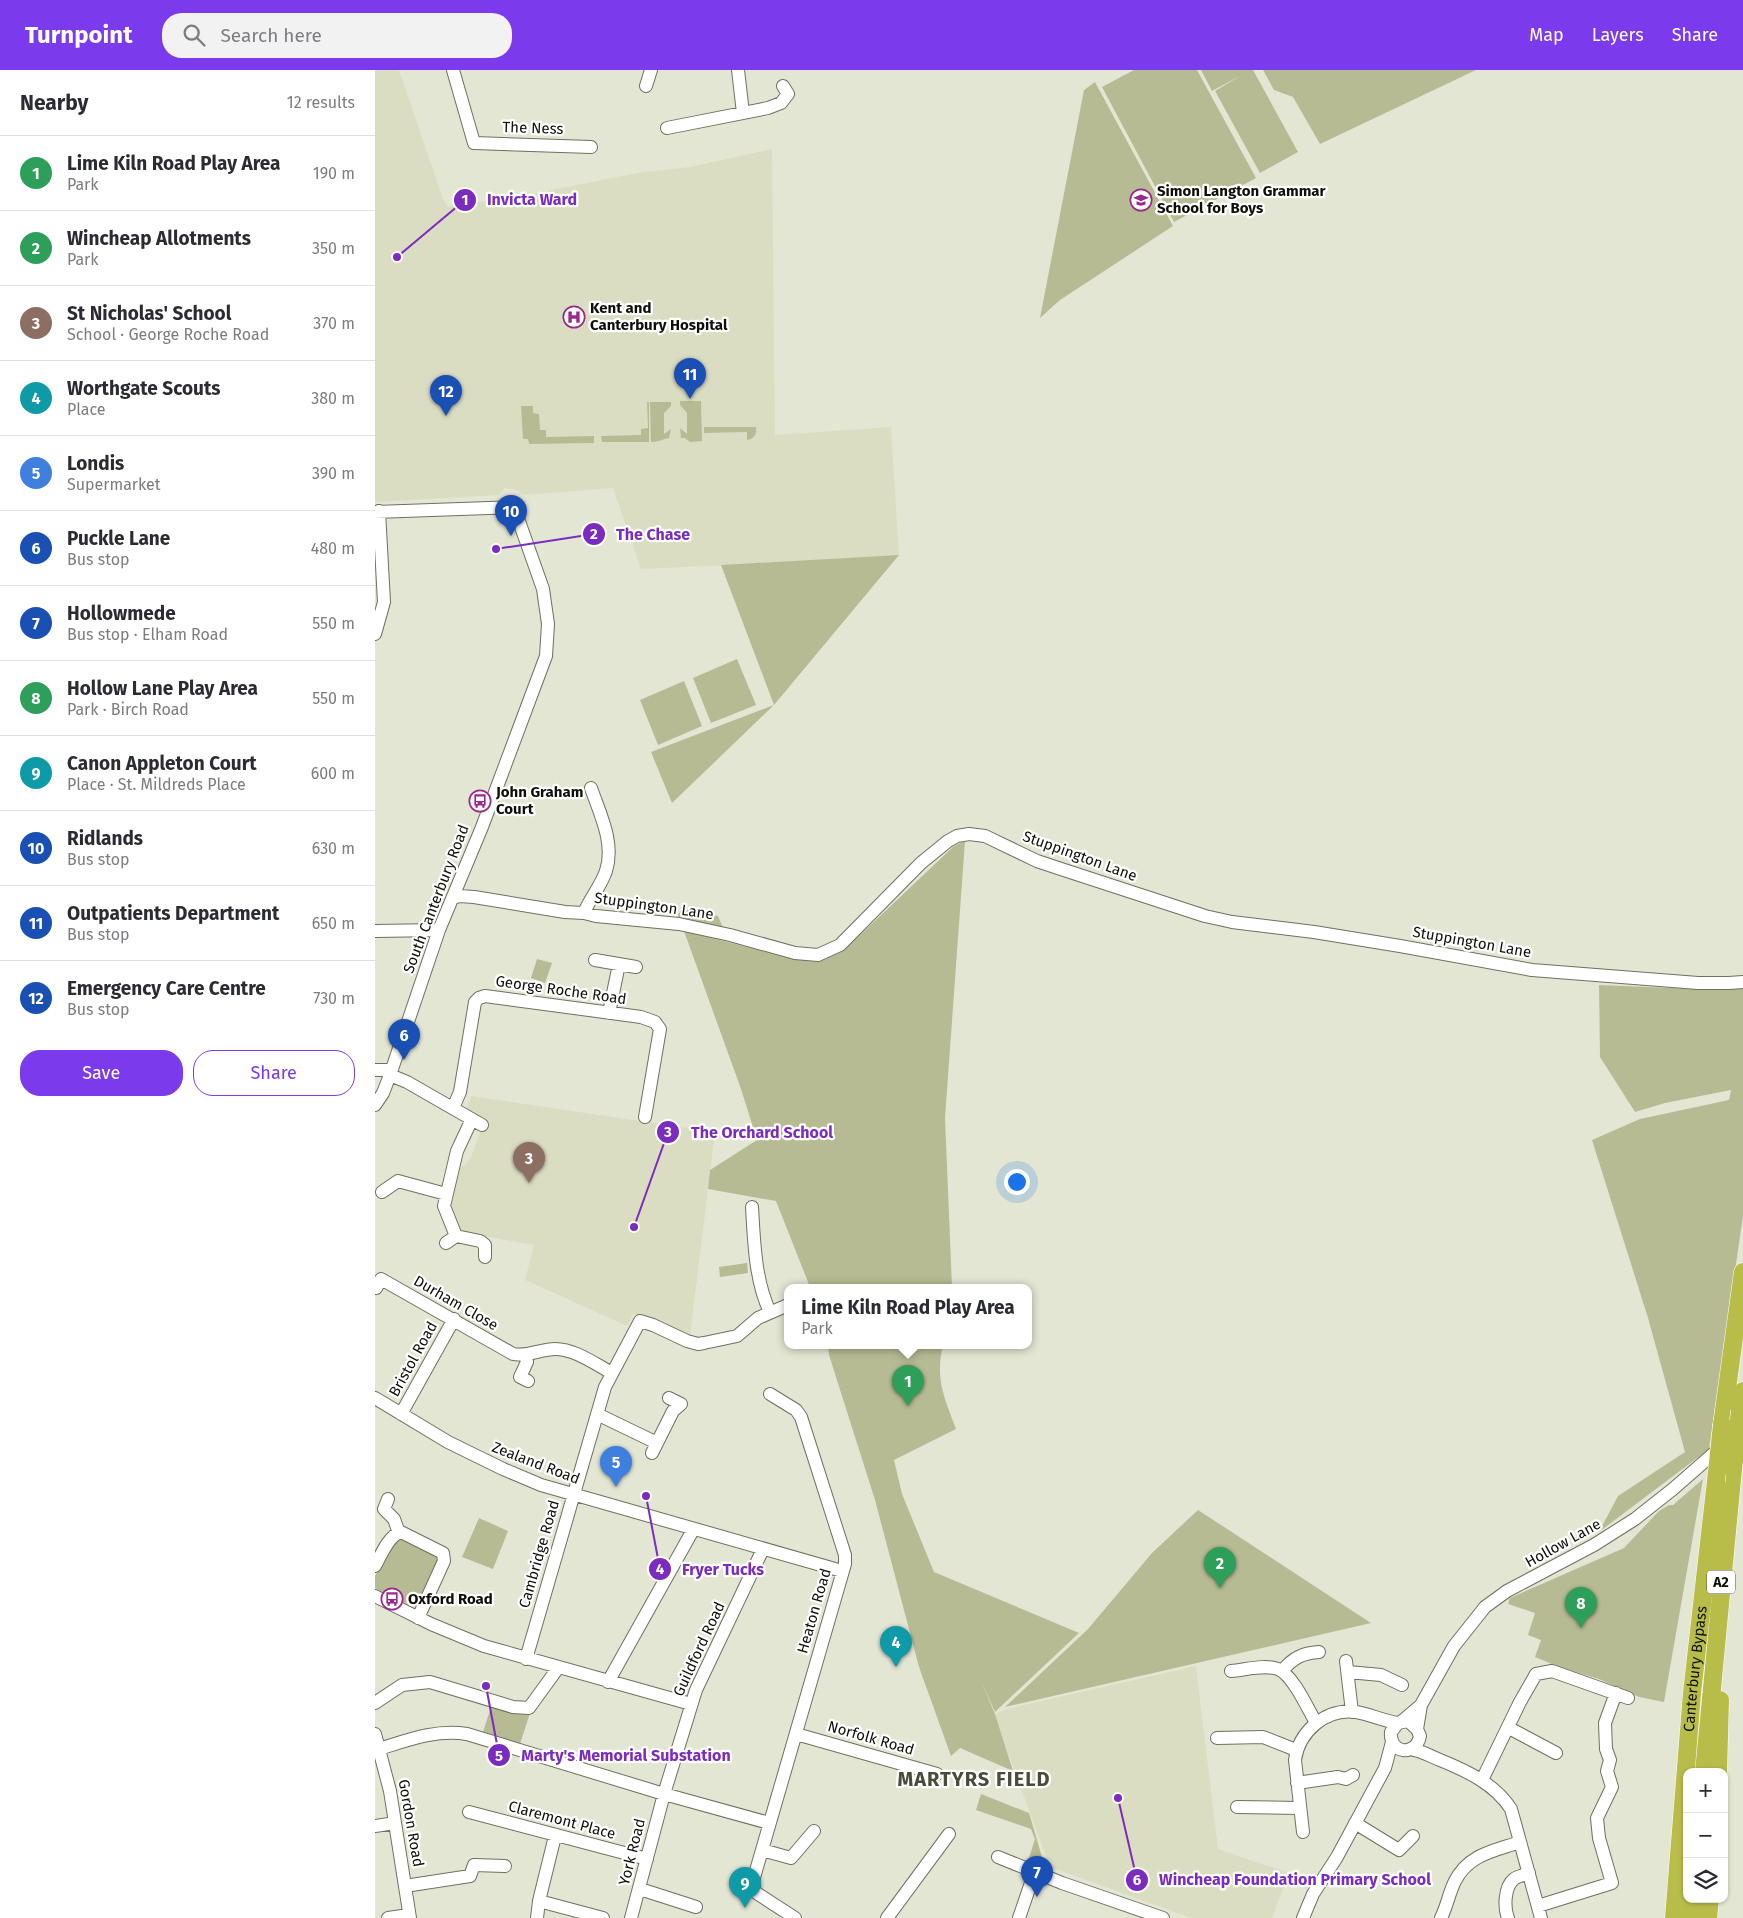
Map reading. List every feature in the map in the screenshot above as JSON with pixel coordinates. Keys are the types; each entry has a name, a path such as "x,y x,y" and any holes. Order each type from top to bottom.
{"highway":[{"name":"Canterbury Bypass","path":"1674,1918 1679,1835 1692,1693 1722,1425 1743,1272"},
{"name":"Canterbury Bypass","path":"1705,1768 1713,1728 1721,1581 1733,1470 1742,1419 1743,1391"},
{"name":"A2","path":"1713,1728 1718,1768"},
{"name":"A2","path":"1669,1918 1679,1835"},
{"path":"1691,1918 1693,1903"},
{"path":"1708,1918 1710,1903"}],"street":[{"name":"The Ness","path":"453,70 474,143 591,147"},
{"path":"646,86 651,70"},
{"path":"738,70 743,113"},
{"path":"667,128 768,108 781,103 787,94 783,86"},
{"name":"South Canterbury Road","path":"375,1105 383,1093 391,1073 439,930 546,656 548,624 543,589 513,507 377,512"},
{"path":"375,634 384,602 377,512"},
{"path":"584,913 606,871 608,860 608,839 596,793"},
{"name":"Stuppington Lane","path":"453,898 459,896 474,897 565,912 685,925 713,930 801,954 818,955 840,945 921,863 948,841 957,836 969,834 985,836 1037,861 1205,916 1232,922 1314,932 1532,970 1698,983 1729,984 1743,982"},
{"path":"375,932 439,930"},
{"path":"595,960 636,967"},
{"path":"609,1013 619,964"},
{"name":"George Roche Road","path":"453,1108 460,1092 474,1008 479,998 485,996 649,1019 658,1025 660,1029 645,1117"},
{"path":"375,1070 391,1073 477,1122 457,1151 444,1206 451,1239 480,1241 485,1245 485,1257"},
{"path":"382,1192 398,1181 446,1194"},
{"path":"752,1207 748,1236 763,1298 770,1312 784,1307"},
{"name":"Durham Close","path":"377,1288 381,1279 513,1354 525,1355 546,1350 561,1350 580,1356 612,1373"},
{"name":"Cambridge Road","path":"526,1658 605,1387 641,1322 653,1325 687,1341 698,1344 737,1336 758,1318 770,1312"},
{"name":"Bristol Road","path":"401,1414 454,1319"},
{"path":"525,1355 527,1362 520,1377 529,1381"},
{"name":"Heaton Road","path":"770,1394 796,1410 801,1416 845,1555 845,1564 753,1881 753,1890 755,1892 795,1918"},
{"name":"Zealand Road","path":"375,1398 475,1456 541,1485 693,1530 842,1571"},
{"path":"597,1414 654,1448 673,1411 681,1404 669,1398"},
{"name":"Hollow Lane","path":"1303,1918 1313,1894 1337,1857 1385,1768 1391,1732 1421,1705 1454,1646 1485,1607 1507,1592 1594,1546 1635,1518 1699,1467 1742,1419"},
{"path":"388,1499 384,1509 394,1519 399,1532"},
{"path":"608,1682 693,1530"},
{"path":"399,1532 443,1553 444,1561 418,1618"},
{"path":"375,1566 392,1537 399,1532"},
{"name":"Guildford Road","path":"664,1794 695,1690 763,1549"},
{"path":"375,1596 418,1618 484,1646 691,1704"},
{"path":"1282,1671 1299,1655 1319,1652"},
{"path":"1402,1685 1381,1675 1347,1666 1358,1713 1384,1728 1397,1748 1423,1752 1482,1780 1499,1794 1511,1809 1540,1912 1612,1883 1599,1838 1597,1818 1612,1787 1607,1771 1610,1760 1606,1749 1605,1723 1622,1696 1552,1671 1537,1674 1482,1780"},
{"path":"375,1703 403,1685 430,1682 513,1707 529,1708 558,1668"},
{"path":"1231,1671 1277,1668 1289,1677 1316,1722"},
{"name":"Hollow Lane","path":"1385,1768 1416,1745 1421,1705"},
{"path":"1303,1832 1299,1808 1295,1760 1296,1750 1306,1731 1316,1722 1341,1712 1358,1713 1384,1721 1411,1722 1433,1751 1447,1762"},
{"path":"1509,1728 1556,1753"},
{"path":"379,1749 430,1734 457,1732 476,1736 664,1794 769,1823"},
{"name":"Gordon Road","path":"375,1734 390,1791 409,1917"},
{"name":"Norfolk Road","path":"795,1734 937,1774"},
{"path":"1217,1738 1263,1738 1296,1750"},
{"path":"1297,1783 1338,1778 1346,1779 1353,1775"},
{"name":"York Road","path":"631,1918 664,1794"},
{"path":"1237,1807 1299,1808"},
{"name":"Claremont Place","path":"470,1812 647,1859"},
{"path":"375,1826 395,1823"},
{"path":"1355,1824 1399,1850 1413,1836"},
{"path":"762,1850 791,1858 814,1831"},
{"path":"887,1918 949,1834"},
{"path":"537,1918 539,1901 555,1836"},
{"path":"1441,1918 1454,1882 1467,1864 1479,1855 1520,1842"},
{"path":"998,1857 1062,1883 1163,1918"},
{"path":"405,1886 470,1876 475,1865 505,1866"},
{"path":"1019,1918 1035,1871"},
{"path":"1508,1918 1505,1905 1510,1884 1514,1878 1529,1873"},
{"path":"639,1889 696,1907"},
{"path":"539,1901 603,1918"},
{"path":"388,1918 409,1917"}],"shaded area":[{"name":"Kent and Canterbury Hospital","path":"375,70 399,70 443,199 448,207 537,193 637,173 690,167 772,149 775,435 891,427 899,555 641,569 613,488 523,495 517,490 505,488 499,495 375,502"},
{"path":"1134,70 1197,70 1256,178 1174,222 1102,87"},
{"path":"1201,70 1253,70 1298,152 1260,173 1215,91 1240,76 1212,91"},
{"path":"1263,70 1476,70 1320,144 1293,97 1274,90"},
{"path":"1095,82 1173,226 1060,300 1040,318 1084,90"},
{"path":"680,401 701,401 702,441 690,442 685,438 681,438 680,428 687,434 687,413 680,405"},
{"path":"647,402 649,402 649,442 602,442 601,436 641,435 641,429 648,428"},
{"path":"650,402 671,402 671,406 664,413 664,434 671,429 669,438 651,442"},
{"path":"521,406 533,406 533,413 539,414 540,430 546,430 546,437 594,436 594,443 529,444 528,439 523,439"},
{"path":"704,427 756,427 756,431 754,437 747,440 747,432 704,433"},
{"path":"899,555 774,705 721,565"},
{"path":"737,659 756,705 711,723 693,678"},
{"path":"684,681 702,726 658,745 640,700"},
{"path":"774,705 672,803 651,752"},
{"path":"965,841 945,1118 952,1284 809,1284 776,1201 708,1189 710,1170 757,1140 741,1089 684,931 795,959 818,962 844,950 954,846"},
{"path":"682,909 718,916 723,928 680,921 678,915"},
{"path":"537,959 552,963 545,983 531,978"},
{"path":"1599,985 1721,990 1743,987 1743,1216 1709,1449 1599,1532 1618,1496 1685,1452 1648,1318 1592,1140 1640,1119 1729,1100 1731,1090 1665,1103 1635,1112 1600,1057"},
{"path":"471,1096 715,1132 690,1336 633,1314 627,1326 525,1280 534,1245 460,1232 450,1199 459,1168 465,1165 471,1157 484,1122 466,1112"},
{"path":"747,1263 748,1273 720,1277 719,1267"},
{"path":"828,1349 942,1349 940,1378 956,1429 894,1460 902,1494 934,1572 1079,1633 995,1712 981,1681 995,1714 1013,1771 960,1748 951,1756 919,1667 875,1500"},
{"path":"1703,1479 1664,1702 1639,1697 1599,1679 1559,1667 1535,1657 1541,1640 1528,1635 1535,1613 1508,1604 1510,1598 1624,1548 1659,1511 1669,1505 1673,1505"},
{"path":"1198,1510 1371,1623 1005,1707 1088,1629 1152,1553"},
{"path":"479,1518 508,1531 493,1569 462,1557"},
{"path":"397,1537 439,1552 440,1561 437,1561 419,1599 421,1603 419,1606 414,1604 412,1606 375,1588 375,1576"},
{"path":"1196,1666 1218,1849 1289,1873 1272,1918 1191,1918 1050,1867 994,1715 1006,1709"},
{"path":"492,1704 530,1713 520,1744 483,1732"},
{"path":"981,1794 1029,1813 1045,1867 1028,1861 1035,1839 1031,1829 976,1810"}],"place":[{"name":"Simon Langton Grammar School for Boys","path":"1141,200"},
{"name":"Invicta Ward","path":"397,257"},
{"name":"Kent and Canterbury Hospital","path":"574,317"},
{"name":"Outpatients Department","path":"690,399"},
{"name":"Emergency Care Centre","path":"446,416"},
{"name":"Ridlands","path":"511,536"},
{"name":"The Chase","path":"496,549"},
{"name":"John Graham Court","path":"480,801"},
{"name":"Puckle Lane","path":"404,1060"},
{"name":"St Nicholas' School","path":"529,1183"},
{"name":"The Orchard School","path":"634,1227"},
{"name":"Lime Kiln Road Play Area","path":"908,1406"},
{"name":"Londis","path":"616,1487"},
{"name":"Fryer Tucks","path":"646,1496"},
{"name":"Wincheap Allotments","path":"1220,1588"},
{"name":"Oxford Road","path":"392,1599"},
{"name":"Hollow Lane Play Area","path":"1581,1628"},
{"name":"Worthgate Scouts","path":"896,1667"},
{"name":"Marty's Memorial Substation","path":"486,1686"},
{"name":"Wincheap Foundation Primary School","path":"1118,1798"},
{"name":"Hollowmede","path":"1037,1897"},
{"name":"Canon Appleton Court","path":"745,1908"}],"district":[{"name":"MARTYRS FIELD","path":"974,1779"}]}
